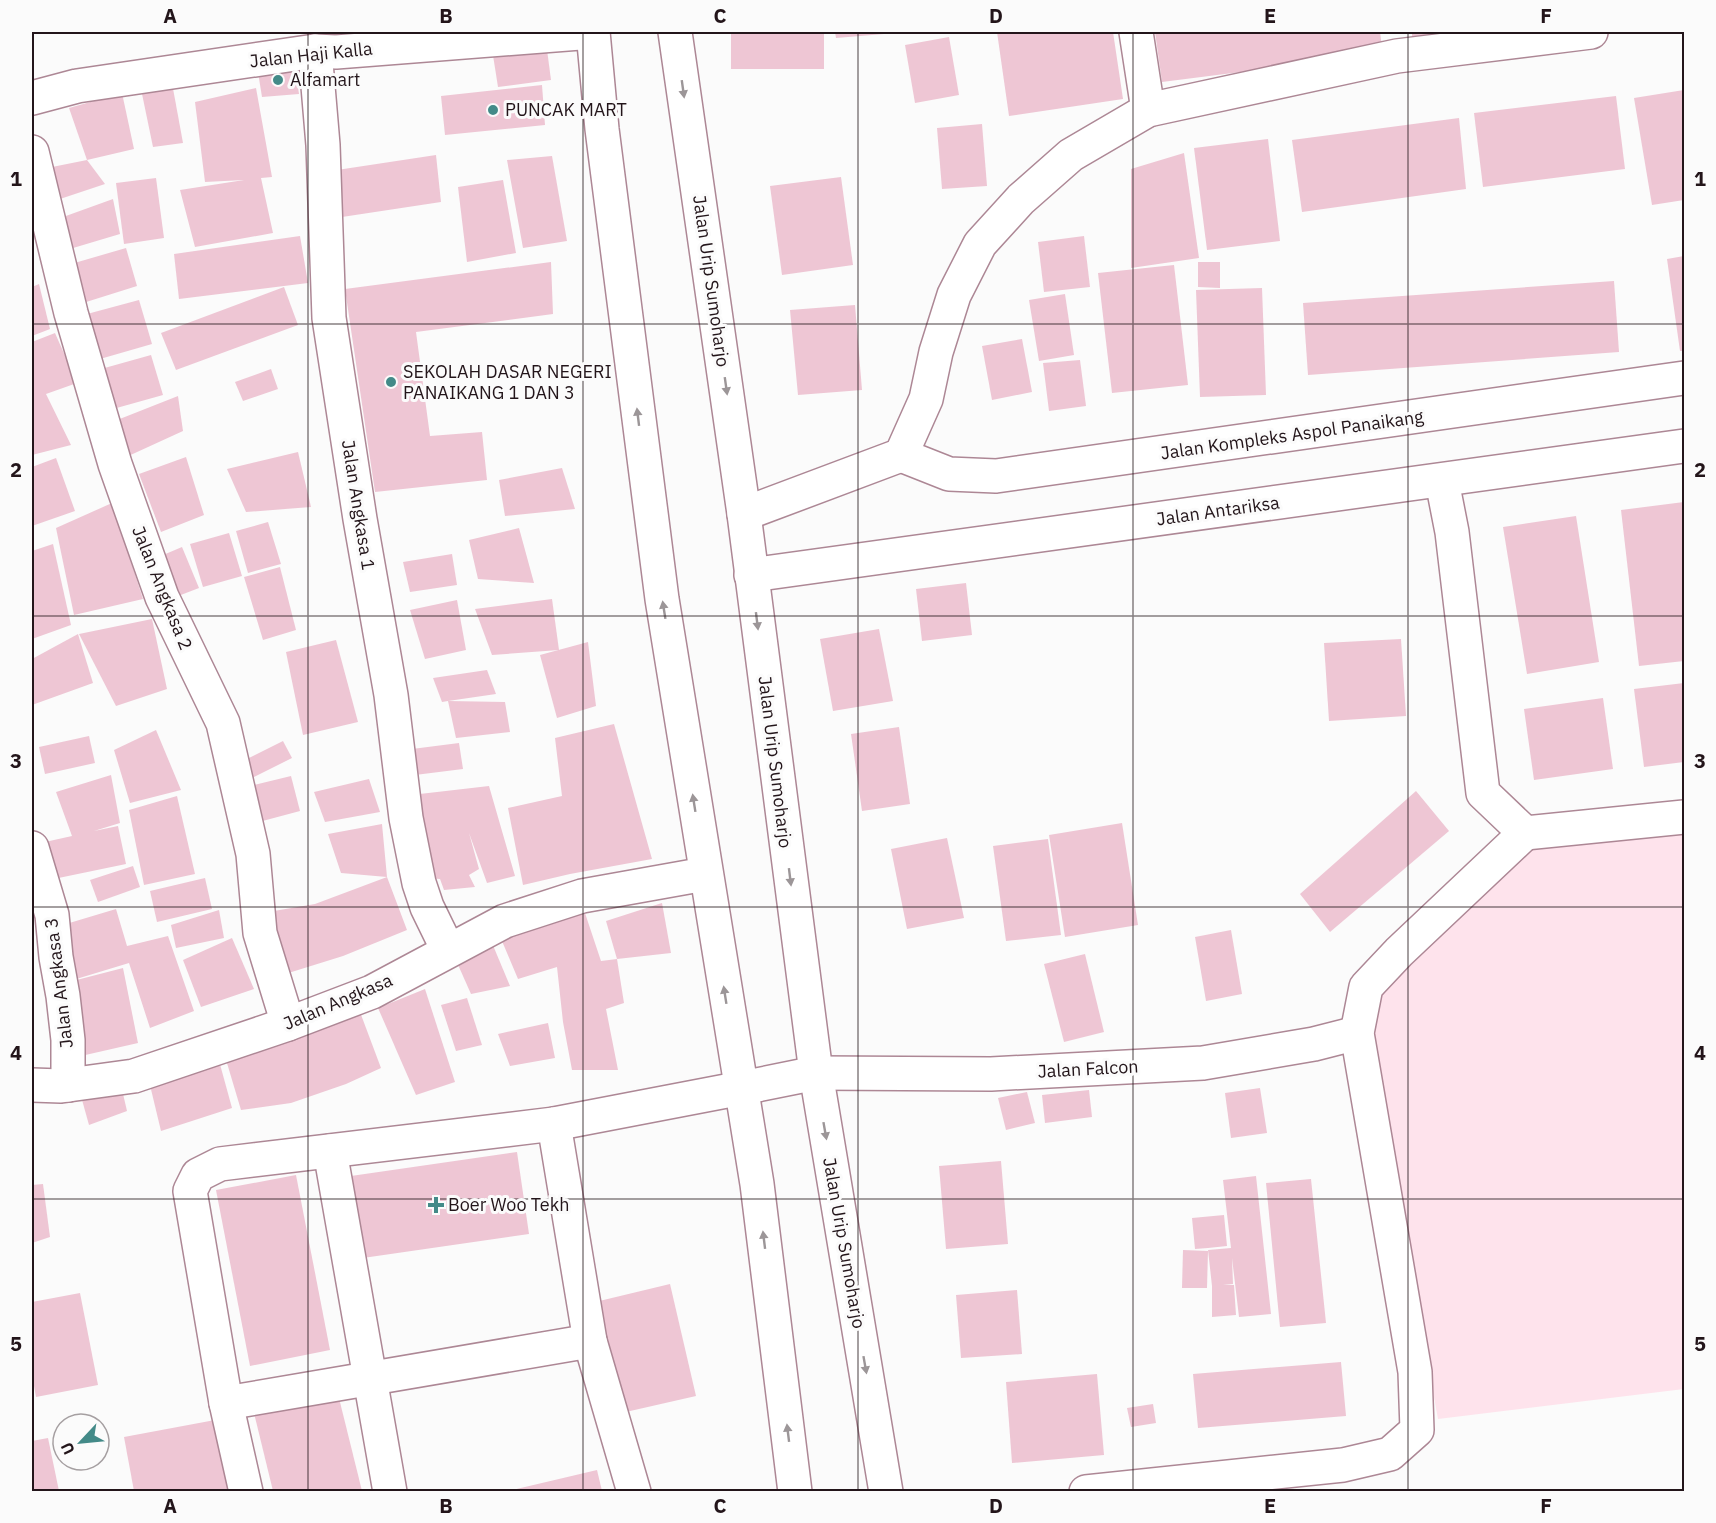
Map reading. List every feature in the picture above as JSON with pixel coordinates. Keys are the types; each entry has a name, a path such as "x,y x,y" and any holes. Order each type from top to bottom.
{"main road":[{"path":"593,32 602,129 662,599 757,1184 795,1491"},
{"name":"Jalan Haji Kalla","path":"32,98 77,86 328,45 593,32"},
{"name":"Jalan Urip Sumoharjo","path":"675,32 744,514 816,1073 886,1491"},
{"path":"1136,32 1148,110"},
{"path":"744,514 901,454 926,399 936,352 954,295 980,244 1021,199 1071,155 1148,110 1397,56 1591,32"},
{"name":"Jalan Angkasa 1","path":"328,45 323,145 329,318 360,519 391,695 406,818 419,883 427,907 448,950"},
{"name":"Jalan Angkasa 2","path":"32,152 71,313 116,464 162,597 222,723 253,854 260,933 288,1024"},
{"name":"Jalan Kompleks Aspol Panaikang","path":"901,454 949,474 996,476 1684,378"},
{"name":"Jalan Antariksa","path":"751,575 1684,446"},
{"path":"1443,481 1452,532 1483,793 1525,833"},
{"path":"1086,1491 1343,1465 1390,1454 1417,1430 1415,1372 1357,1033 1366,987 1399,952 1525,833 1684,817"},
{"name":"Jalan Angkasa 3","path":"32,848 52,915 67,1029 68,1085"},
{"name":"Jalan Angkasa","path":"32,1085 68,1085 134,1076 288,1024 372,992 505,921 582,896 705,874"},
{"name":"Jalan Falcon","path":"246,1491 226,1403 190,1191 198,1175 220,1164 554,1124 816,1073 991,1074 1203,1063 1314,1044 1357,1033"},
{"path":"554,1124 590,1341 634,1491"},
{"path":"330,1151 390,1491"},
{"path":"226,1403 590,1341"}],"shaded area":[{"path":"1684,826 1684,1389 1438,1419 1363,1012 1519,840"}],"building":[{"path":"731,32 824,32 824,69 731,69"},
{"path":"835,32 884,32 884,34 836,38"},
{"path":"997,32 1113,32 1123,99 1009,116"},
{"path":"1155,32 1380,32 1383,54 1162,82"},
{"path":"1412,32 1446,32 1446,34 1412,39"},
{"path":"949,37 959,95 915,103 905,45"},
{"path":"546,42 551,80 498,87 492,49"},
{"name":"Alfamart","path":"294,61 299,94 262,97 257,66"},
{"path":"172,83 183,143 153,147 141,89"},
{"name":"PUNCAK MART","path":"542,85 545,125 445,135 441,96"},
{"path":"256,88 272,177 261,178 273,233 195,247 180,190 244,180 205,182 195,102"},
{"path":"1684,90 1684,200 1652,205 1634,98"},
{"path":"122,93 134,149 87,160 69,108"},
{"path":"1616,96 1625,169 1483,187 1474,113"},
{"path":"1459,118 1466,189 1302,212 1292,140"},
{"path":"982,124 987,186 942,189 937,128"},
{"path":"1268,139 1280,241 1207,250 1194,148"},
{"path":"1184,153 1199,258 1131,268 1131,169"},
{"path":"436,155 441,202 342,217 337,170"},
{"path":"552,156 567,241 523,248 507,160"},
{"path":"87,160 105,184 60,199 47,168"},
{"path":"841,177 853,265 782,275 770,186"},
{"path":"156,178 164,238 124,244 116,183"},
{"path":"503,180 516,253 467,262 458,187"},
{"path":"113,199 120,234 63,251 52,221"},
{"path":"300,236 308,283 179,299 174,254"},
{"path":"1084,236 1090,287 1044,292 1038,242"},
{"path":"126,248 137,286 83,303 71,264"},
{"path":"1684,256 1684,351 1680,351 1667,259"},
{"name":"SEKOLAH DASAR NEGERI PANAIKANG 1 DAN 3","path":"551,262 553,314 416,332 430,436 482,432 487,480 375,492 345,289"},
{"path":"1198,262 1220,262 1220,288 1198,287"},
{"path":"1174,265 1188,385 1112,393 1098,273"},
{"path":"1614,281 1619,352 1308,375 1303,303"},
{"path":"39,284 50,329 32,336 32,287"},
{"path":"284,287 298,325 176,370 161,333"},
{"path":"1262,288 1266,395 1200,397 1196,290"},
{"path":"1065,294 1074,355 1039,361 1029,300"},
{"path":"139,300 152,344 100,359 87,314"},
{"path":"855,305 862,390 798,395 790,310"},
{"path":"55,333 77,383 46,394 71,445 32,455 32,342"},
{"path":"1022,339 1032,392 992,400 982,346"},
{"path":"151,355 163,395 113,409 101,369"},
{"path":"1080,360 1086,406 1049,411 1043,363"},
{"path":"271,369 278,389 243,401 235,382"},
{"path":"178,396 183,431 124,458 107,424"},
{"path":"298,452 311,507 246,512 227,469"},
{"path":"186,457 204,515 161,532 139,474"},
{"path":"56,458 75,511 32,526 32,467"},
{"path":"562,468 575,509 505,516 499,480"},
{"path":"1684,502 1684,661 1639,666 1621,510"},
{"path":"112,503 143,599 74,615 56,528"},
{"path":"1576,516 1599,662 1527,674 1503,527"},
{"path":"268,522 281,564 248,573 236,531"},
{"path":"519,528 534,583 478,579 469,540"},
{"path":"229,533 242,576 203,587 190,544"},
{"path":"53,544 71,625 32,639 32,551"},
{"path":"182,547 199,588 173,598 156,558"},
{"path":"452,554 457,585 410,592 403,562"},
{"path":"280,567 296,630 263,640 244,577"},
{"path":"966,583 972,635 922,641 916,589"},
{"path":"552,599 559,650 492,655 475,609"},
{"path":"457,600 466,650 425,659 410,610"},
{"path":"152,619 167,689 116,706 79,634"},
{"path":"879,629 893,701 833,711 820,639"},
{"path":"78,634 93,683 32,705 32,659"},
{"path":"1401,639 1406,716 1329,721 1324,643"},
{"path":"336,640 358,722 303,735 286,652"},
{"path":"588,642 596,706 557,718 540,655"},
{"path":"487,670 496,694 442,702 433,678"},
{"path":"1684,683 1684,762 1644,767 1634,689"},
{"path":"1603,698 1613,769 1534,780 1524,709"},
{"path":"448,701 505,702 510,732 456,738"},
{"path":"614,724 652,859 523,885 508,808 562,796 555,738"},
{"path":"899,727 910,804 862,811 851,734"},
{"path":"156,730 181,790 130,803 114,750"},
{"path":"89,736 95,763 45,774 39,747"},
{"path":"283,741 292,758 248,780 239,763"},
{"path":"459,743 463,769 415,775 412,749"},
{"path":"111,775 120,823 94,831 118,826 126,864 44,881 36,844 72,836 56,792"},
{"path":"291,776 300,811 255,823 246,787"},
{"path":"369,779 380,812 325,822 314,792"},
{"path":"489,786 515,876 487,883 469,833 479,869 469,875 475,887 444,890 440,879 427,878 411,795"},
{"path":"1416,791 1449,831 1330,932 1300,894"},
{"path":"177,796 195,874 144,885 129,810"},
{"path":"1122,823 1138,925 1065,937 1049,835"},
{"path":"382,824 387,877 341,873 328,834"},
{"path":"947,838 964,918 907,929 891,849"},
{"path":"1048,839 1061,935 1006,941 993,846"},
{"path":"133,866 140,887 98,902 90,880"},
{"path":"387,877 407,930 343,956 282,975 262,913 315,904"},
{"path":"205,878 212,909 157,922 150,891"},
{"path":"662,903 671,953 617,959 606,921"},
{"path":"116,909 127,946 168,936 194,1011 150,1028 129,963 73,980 56,927"},
{"path":"219,910 224,938 176,948 171,925"},
{"path":"585,913 601,961 617,959 624,1003 606,1009 618,1070 572,1070 563,1022 557,967 518,979 499,934"},
{"path":"1231,930 1242,994 1206,1001 1195,937"},
{"path":"232,938 254,989 201,1007 183,960"},
{"path":"492,943 510,986 471,994 455,958"},
{"path":"1085,954 1104,1032 1064,1042 1044,964"},
{"path":"123,968 138,1043 81,1056 65,983"},
{"path":"425,989 455,1082 416,1095 378,1008"},
{"path":"467,998 482,1045 456,1051 441,1005"},
{"path":"357,1004 381,1068 346,1084 291,1103 241,1110 224,1053"},
{"path":"548,1023 555,1058 510,1066 498,1034"},
{"path":"218,1057 232,1108 161,1131 149,1081"},
{"path":"120,1081 127,1111 89,1125 79,1089"},
{"path":"1260,1088 1267,1133 1231,1138 1225,1093"},
{"path":"1089,1090 1092,1117 1045,1123 1042,1095"},
{"path":"1027,1092 1035,1123 1006,1130 998,1098"},
{"name":"Boer Woo Tekh","path":"517,1152 529,1234 356,1259 344,1177"},
{"path":"1001,1161 1008,1244 946,1249 939,1166"},
{"path":"296,1175 330,1350 250,1366 216,1190"},
{"path":"1256,1176 1271,1314 1239,1317 1232,1258 1233,1284 1223,1285 1234,1285 1236,1315 1212,1317 1212,1286 1208,1250 1231,1248 1223,1180"},
{"path":"1311,1179 1326,1323 1280,1327 1266,1183"},
{"path":"43,1184 50,1237 32,1243 32,1185"},
{"path":"1224,1215 1227,1246 1195,1249 1192,1218"},
{"path":"1183,1250 1208,1251 1207,1288 1182,1288"},
{"path":"670,1284 696,1396 617,1414 591,1303"},
{"path":"1017,1290 1022,1354 961,1358 956,1295"},
{"path":"80,1293 98,1385 36,1397 32,1375 32,1302"},
{"path":"1341,1362 1346,1416 1198,1428 1193,1374"},
{"path":"1097,1374 1104,1455 1012,1463 1006,1382"},
{"path":"338,1394 362,1491 273,1491 254,1413"},
{"path":"1153,1404 1156,1423 1131,1427 1127,1408"},
{"path":"215,1420 228,1491 134,1491 124,1437"},
{"path":"48,1438 51,1472 55,1472 59,1491 32,1491 32,1441"},
{"path":"597,1470 602,1491 508,1491"}],"place":[{"name":"Alfamart","path":"278,80"},
{"name":"PUNCAK MART","path":"493,110"},
{"name":"SEKOLAH DASAR NEGERI PANAIKANG 1 DAN 3","path":"391,382"},
{"name":"Boer Woo Tekh","path":"436,1205"}]}
